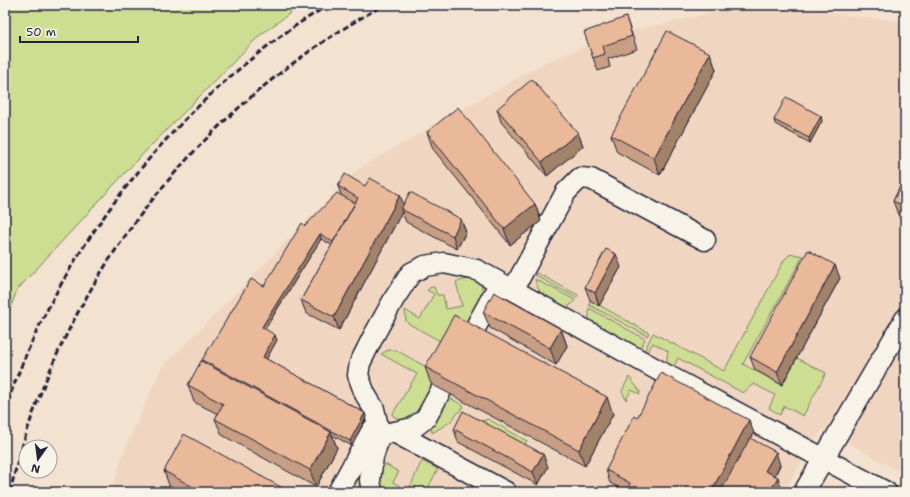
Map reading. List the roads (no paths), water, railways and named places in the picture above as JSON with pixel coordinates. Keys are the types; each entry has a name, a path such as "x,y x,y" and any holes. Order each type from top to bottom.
{"street":[{"path":"384,429 413,428 426,418 506,286 566,192 580,178 591,178 705,240"},
{"path":"506,492 384,429 365,394 358,375 360,363 394,298 411,273 425,266 444,263 478,270 665,374 886,492"},
{"path":"804,492 905,319"},
{"path":"338,492 384,429"},
{"path":"372,492 370,480 373,457 384,429"}],"railway":[{"path":"5,410 23,361 45,314 70,268 99,224 130,182 163,143 200,105 238,70 282,35 329,5"},
{"path":"10,492 32,416 63,343 100,274 145,209 197,149 254,95 316,46 384,5"}]}
